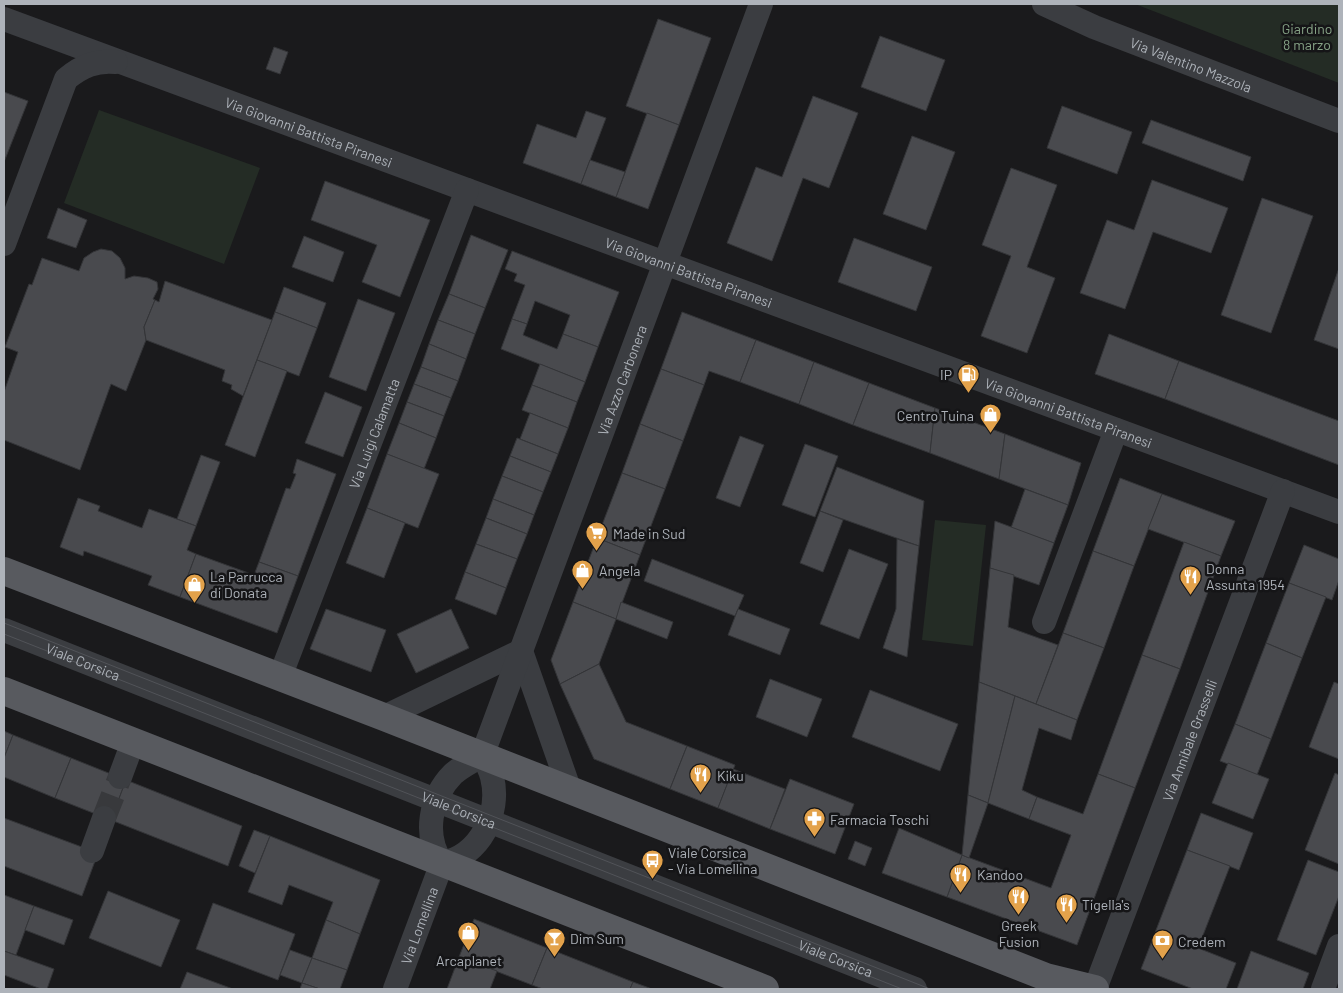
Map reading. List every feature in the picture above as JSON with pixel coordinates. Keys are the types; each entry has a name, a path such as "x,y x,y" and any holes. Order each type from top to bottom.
{"main road":[{"path":"4,571 280,676 1046,977 1095,989"},
{"path":"4,691 765,989"}],"street":[{"name":"Via Azzo Carbonera","path":"482,756 761,4"},
{"path":"1044,4 1058,4"},
{"name":"Via Valentino Mazzola","path":"1044,4 1094,27 1339,121"},
{"name":"Via Giovanni Battista Piranesi","path":"4,19 1339,512"},
{"name":"Via Giovanni Battista Piranesi","path":"39,32 55,43 63,53 66,79"},
{"path":"4,244 66,79 78,70 91,64 105,61 123,63"},
{"name":"Via Luigi Calamatta","path":"280,676 467,190"},
{"path":"1044,622 1116,430"},
{"name":"Via Annibale Grasselli","path":"1095,989 1283,492"},
{"name":"Viale Corsica","path":"4,630 915,989"},
{"path":"384,717 521,651 570,791"},
{"path":"120,777 133,742"},
{"path":"482,756 489,767 494,787 493,808 489,821 473,847 458,858 442,863 434,848 431,829 432,812 436,800 452,776 482,756"},
{"path":"92,851 104,818"},
{"name":"Via Lomellina","path":"394,989 442,863"},
{"path":"1323,989 1339,946"}],"green space":[{"name":"Giardino 8 marzo","path":"1135,4 1339,4 1339,83"},
{"path":"99,110 260,168 224,264 64,203"},
{"path":"935,520 986,525 973,646 922,640"}],"building":[{"path":"658,19 711,38 679,125 626,106"},
{"path":"880,36 945,60 926,111 861,87"},
{"path":"274,47 288,52 280,74 266,69"},
{"path":"4,92 28,101 4,162"},
{"path":"813,96 858,113 829,188 803,178 772,261 727,243 756,167 782,177"},
{"path":"1062,106 1132,132 1117,174 1047,148"},
{"path":"586,111 606,118 581,184 523,163 537,124 576,138"},
{"path":"647,113 679,125 648,209 616,197"},
{"path":"1151,120 1251,157 1243,181 1142,143"},
{"path":"912,136 955,152 926,230 883,214"},
{"path":"590,160 625,172 616,197 581,184"},
{"path":"1011,168 1057,185 1027,267 1055,278 1027,353 981,336 1011,256 982,245"},
{"path":"1152,180 1228,208 1211,253 1153,232 1125,309 1080,293 1107,220 1134,230"},
{"path":"325,181 430,220 400,297 362,282 377,245 311,220"},
{"path":"1262,198 1313,216 1271,333 1221,315"},
{"path":"58,208 87,220 76,248 47,238"},
{"path":"471,235 508,250 485,308 449,294"},
{"path":"304,236 344,252 333,282 292,267"},
{"path":"854,238 932,267 916,311 838,282"},
{"path":"101,249 112,251 120,258 125,268 125,279 134,276 148,278 157,282 158,289 144,327 146,340 126,391 111,384 80,470 4,440 4,392 18,352 5,347 29,284 32,285 42,258 79,271 84,258"},
{"path":"512,251 619,292 598,347 563,334 570,315 535,301 527,324 512,319 525,285 514,281 517,274 505,269"},
{"path":"1339,268 1339,349 1314,340"},
{"path":"165,281 272,320 243,396 231,389 232,385 222,381 225,370 146,340 144,327 155,300 159,302"},
{"path":"284,287 326,303 317,328 275,312"},
{"path":"449,294 485,308 475,334 438,320"},
{"path":"358,299 395,313 366,391 329,377"},
{"path":"275,312 317,328 299,376 257,360"},
{"path":"682,312 756,340 740,382 709,371 704,385 661,369"},
{"path":"512,319 527,324 523,335 557,349 563,334 598,347 585,382 501,349"},
{"path":"438,320 475,334 466,359 429,344"},
{"path":"1109,334 1179,361 1165,399 1095,374"},
{"path":"756,340 814,362 799,404 740,382"},
{"path":"429,344 466,359 458,381 421,367"},
{"path":"257,360 287,371 255,457 225,445"},
{"path":"1179,361 1339,421 1339,465 1165,399"},
{"path":"814,362 869,383 853,425 799,404"},
{"path":"540,364 585,382 577,402 532,385"},
{"path":"421,367 458,381 451,398 414,384"},
{"path":"661,369 704,385 683,441 640,424"},
{"path":"869,383 935,408 930,453 853,425"},
{"path":"414,384 451,398 444,416 407,402"},
{"path":"532,385 577,402 568,428 522,410"},
{"path":"325,392 362,407 343,457 305,443"},
{"path":"407,402 444,416 436,438 399,423"},
{"path":"935,408 1005,434 999,479 930,453"},
{"path":"530,413 568,428 558,454 520,439"},
{"path":"399,423 436,438 424,469 387,454"},
{"path":"640,424 683,441 665,489 622,473"},
{"path":"1005,434 1081,463 1068,505 999,479"},
{"path":"740,436 764,445 740,507 716,498"},
{"path":"517,438 558,454 551,472 510,456"},
{"path":"805,444 838,456 815,517 782,505"},
{"path":"387,454 439,474 418,528 367,508"},
{"path":"201,455 220,462 196,526 177,519"},
{"path":"510,456 551,472 543,492 502,476"},
{"path":"297,459 336,474 298,576 259,562 286,488 290,489 296,474 293,473"},
{"path":"837,467 924,501 919,546 820,511"},
{"path":"622,473 665,489 640,555 597,538"},
{"path":"502,476 543,492 534,515 493,499"},
{"path":"1120,478 1162,494 1134,566 1093,551"},
{"path":"1025,489 1068,505 1054,543 1011,528"},
{"path":"1162,494 1235,521 1221,556 1148,529"},
{"path":"78,498 100,506 98,511 142,528 149,509 196,526 187,550 196,554 180,597 148,585 152,576 84,551 83,556 60,547"},
{"path":"493,499 534,515 527,534 486,518"},
{"path":"367,508 405,523 384,578 346,563"},
{"path":"820,511 843,520 823,572 800,563"},
{"path":"486,518 527,534 517,559 476,544"},
{"path":"995,521 1054,543 1039,585 990,568"},
{"path":"597,538 640,555 616,619 573,602"},
{"path":"897,539 919,546 907,657 883,648 896,609"},
{"path":"1184,542 1221,556 1180,669 1142,655"},
{"path":"476,544 517,559 506,588 465,572"},
{"path":"1304,545 1339,559 1339,580 1332,600 1289,583"},
{"path":"849,549 888,564 859,639 820,624"},
{"path":"1093,551 1134,566 1104,648 1063,633"},
{"path":"196,554 254,575 259,562 298,576 277,633 180,597"},
{"path":"652,559 744,595 735,616 644,581"},
{"path":"990,568 1014,575 1008,627 1058,645 1036,704 979,682"},
{"path":"465,572 506,588 496,615 455,599"},
{"path":"1289,583 1326,597 1302,658 1266,643"},
{"path":"573,602 616,619 599,664 560,684 551,660"},
{"path":"621,602 673,622 667,639 616,619"},
{"path":"326,609 386,630 371,672 310,649"},
{"path":"451,609 469,648 416,673 397,634"},
{"path":"738,609 790,629 780,655 728,635"},
{"path":"1063,633 1104,648 1077,720 1036,704"},
{"path":"1266,643 1302,658 1271,739 1235,724"},
{"path":"1142,655 1180,669 1135,788 1098,774"},
{"path":"599,664 626,722 687,746 670,789 594,759 560,684"},
{"path":"770,679 822,699 807,737 756,717"},
{"path":"979,682 1015,696 988,803 968,795"},
{"path":"1334,682 1339,684 1339,759 1309,747"},
{"path":"870,690 958,724 940,771 852,737"},
{"path":"1015,696 1077,720 1071,740 1039,728 1022,790 1037,797 1029,819 988,803"},
{"path":"1235,724 1271,739 1257,775 1220,761"},
{"path":"4,731 13,735 4,758"},
{"path":"13,735 71,758 55,798 4,777 4,758"},
{"path":"687,746 735,765 718,808 670,789"},
{"path":"71,758 126,780 111,820 55,798"},
{"path":"1228,763 1269,779 1253,819 1212,803"},
{"path":"733,769 785,789 770,829 718,808"},
{"path":"1335,773 1339,775 1339,864 1305,850"},
{"path":"1098,774 1135,788 1077,945 947,897 962,855 1051,888 1071,835 1029,819 1037,797 1083,814"},
{"path":"790,779 854,804 835,854 770,829"},
{"path":"126,780 242,826 228,866 111,820"},
{"path":"968,795 988,803 969,858 962,855"},
{"path":"1201,813 1253,833 1239,870 1187,850"},
{"path":"4,818 98,853 82,896 4,866"},
{"path":"899,828 962,855 947,897 882,873"},
{"path":"254,830 270,836 255,873 239,866"},
{"path":"270,836 380,880 360,934 326,920 333,902 289,885 282,905 248,892"},
{"path":"855,841 872,848 865,866 848,859"},
{"path":"1187,850 1230,866 1198,948 1236,963 1226,989 1193,989 1141,969"},
{"path":"1308,860 1339,872 1339,896 1316,955 1277,940"},
{"path":"108,891 180,920 161,967 89,938"},
{"path":"4,895 34,906 16,955 4,951"},
{"path":"213,903 295,934 278,980 196,949"},
{"path":"34,906 73,920 64,945 25,930"},
{"path":"474,919 547,948 532,985 459,957"},
{"path":"326,920 360,934 347,970 312,958"},
{"path":"547,948 633,982 630,989 543,989 532,985"},
{"path":"290,950 312,958 302,983 280,975"},
{"path":"4,951 54,969 47,989 41,989 4,975"},
{"path":"1251,951 1309,973 1303,989 1237,989"},
{"path":"459,957 497,971 490,989 447,989"},
{"path":"312,958 347,970 340,989 320,989 302,983"},
{"path":"187,972 233,989 180,989"},
{"path":"633,982 652,989 630,989"},
{"path":"302,983 320,989 300,989"}],"tunnel":[{"path":"104,818 120,777"}],"tram line":[{"path":"4,623 930,989"},
{"path":"4,634 902,989"}],"place":[{"name":"IP","path":"968,393"},
{"name":"Centro Tuina","path":"990,434"},
{"name":"Made in Sud","path":"597,552"},
{"name":"Angela","path":"583,589"},
{"name":"Donna Assunta 1954","path":"1190,595"},
{"name":"La Parrucca di Donata","path":"194,603"},
{"name":"Kiku","path":"701,794"},
{"name":"Farmacia Toschi","path":"814,838"},
{"name":"Viale Corsica - Via Lomellina","path":"652,879"},
{"name":"Kandoo","path":"961,893"},
{"name":"Greek Fusion","path":"1019,916"},
{"name":"Tigella's","path":"1066,923"},
{"name":"Arcaplanet","path":"469,951"},
{"name":"Dim Sum","path":"554,957"},
{"name":"Credem","path":"1162,960"}]}
